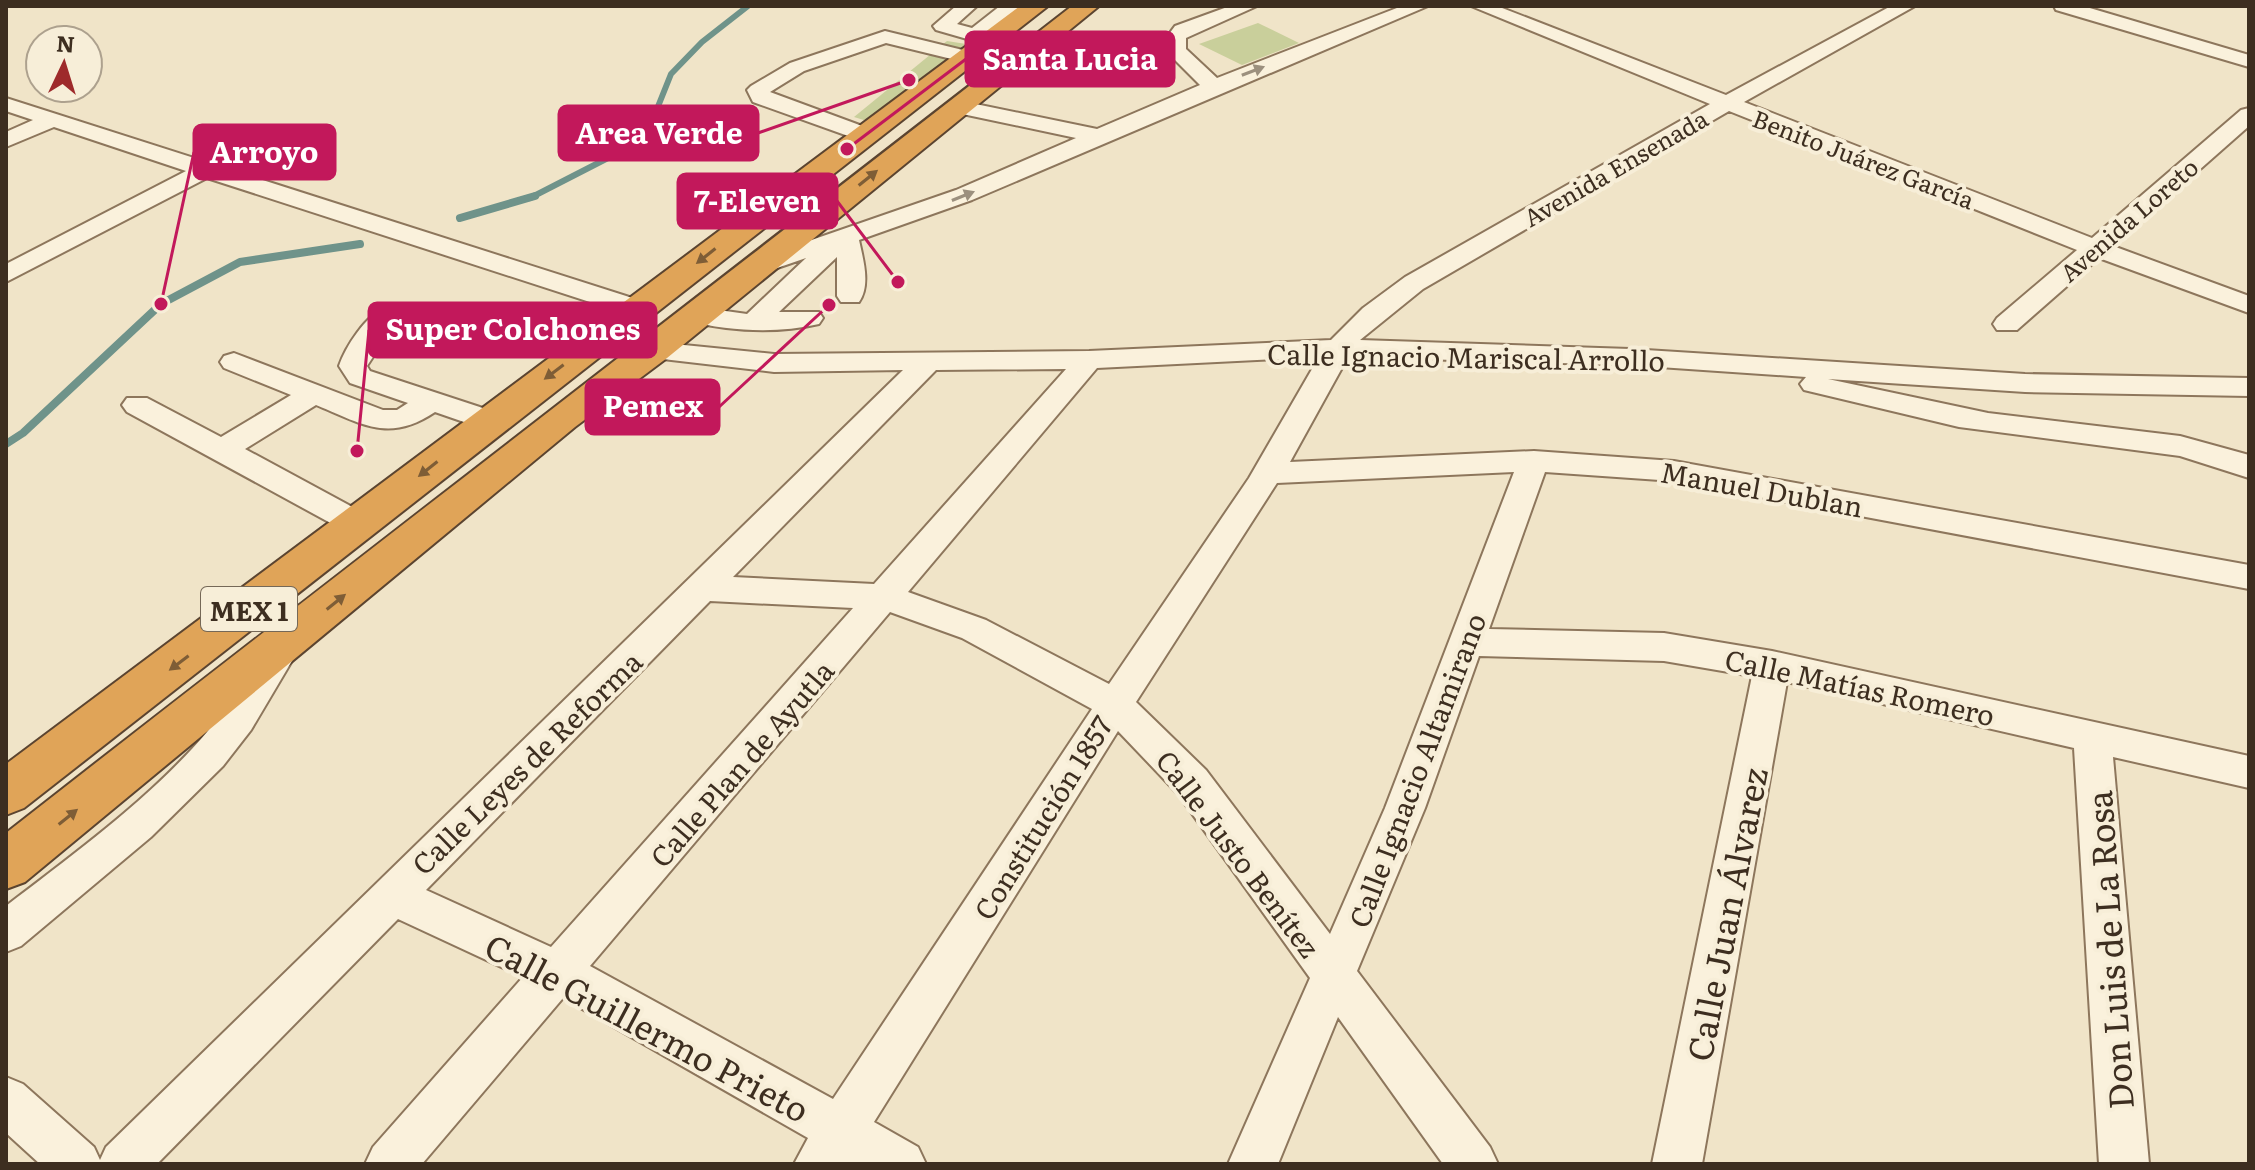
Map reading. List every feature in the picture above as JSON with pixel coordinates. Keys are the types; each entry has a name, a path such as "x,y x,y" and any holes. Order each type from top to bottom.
{"highway":[{"name":"MEX 1","path":"6,793 865,135 978,44 1036,6"},
{"name":"MEX 1","path":"6,865 561,418 654,350 1087,6"},
{"path":"490,421 561,418"}],"street":[{"path":"968,6 943,26 978,44"},
{"path":"978,44 1012,6"},
{"path":"1214,87 1176,50 1176,38 1182,30 1248,6"},
{"path":"757,267 964,195 1214,87 1419,6"},
{"name":"Benito Juárez García","path":"1480,6 2095,248 2249,305"},
{"name":"Avenida Ensenada","path":"1269,473 1338,348 1385,303 1414,283 1850,33 1906,6"},
{"path":"2063,6 2249,61"},
{"path":"865,135 761,97 758,90 797,67 885,37 978,44"},
{"path":"6,104 209,168 511,272 639,309"},
{"path":"961,107 1097,136"},
{"name":"Avenida Loreto","path":"2007,324 2249,115"},
{"path":"6,140 54,119"},
{"path":"6,274 209,168"},
{"path":"845,235 852,268 850,296"},
{"path":"765,323 845,235"},
{"path":"697,315 765,323 809,318"},
{"path":"385,317 356,356 353,366 360,377 490,421"},
{"path":"765,323 774,363"},
{"name":"Calle Ignacio Mariscal Arrollo","path":"654,350 774,363 1089,360 1338,348 1744,364 2025,383 2249,387"},
{"name":"Calle Plan de Ayutla","path":"390,1164 1089,360"},
{"name":"Calle Leyes de Reforma","path":"123,1164 219,1072 391,895 705,588 929,361"},
{"path":"234,362 387,421 404,419 432,401"},
{"path":"1744,364 1916,409 2044,431 2208,451 2247,466"},
{"path":"222,450 313,394"},
{"path":"137,405 358,524"},
{"name":"Manuel Dublan","path":"1269,473 1534,461 1633,467 1737,481 2249,577"},
{"name":"Calle Ignacio Altamirano","path":"1253,1164 1405,808 1534,461"},
{"name":"Constitución 1857","path":"830,1146 1067,783 1113,703 1269,473"},
{"name":"Calle Justo Benítez","path":"705,588 885,597 974,629 1113,703 1192,782 1473,1164"},
{"name":"Calle Matías Romero","path":"1466,642 1664,647 1772,665 2249,772"},
{"path":"6,932 86,869 210,755 235,723 284,644"},
{"name":"Calle Juan Álvarez","path":"1677,1164 1772,665"},
{"name":"Don Luis de La Rosa","path":"2092,736 2124,1164"},
{"name":"Calle Guillermo Prieto","path":"391,895 559,972 830,1146 901,1164"},
{"path":"6,1101 77,1164"}],"green space":[{"path":"1258,23 1299,43 1242,65 1199,44"},
{"path":"947,41 966,44 867,121 854,117"}],"waterway":[{"path":"532,197 645,139 671,74 702,42 748,6"},
{"path":"460,218 532,197"},
{"path":"6,444 23,433 161,304 240,262 360,244"}],"place":[{"name":"Area Verde","path":"909,80"},
{"name":"Santa Lucia","path":"847,149"},
{"name":"7-Eleven","path":"898,282"},
{"name":"Arroyo","path":"161,304"},
{"name":"Pemex","path":"829,305"},
{"name":"Super Colchones","path":"357,451"}]}
